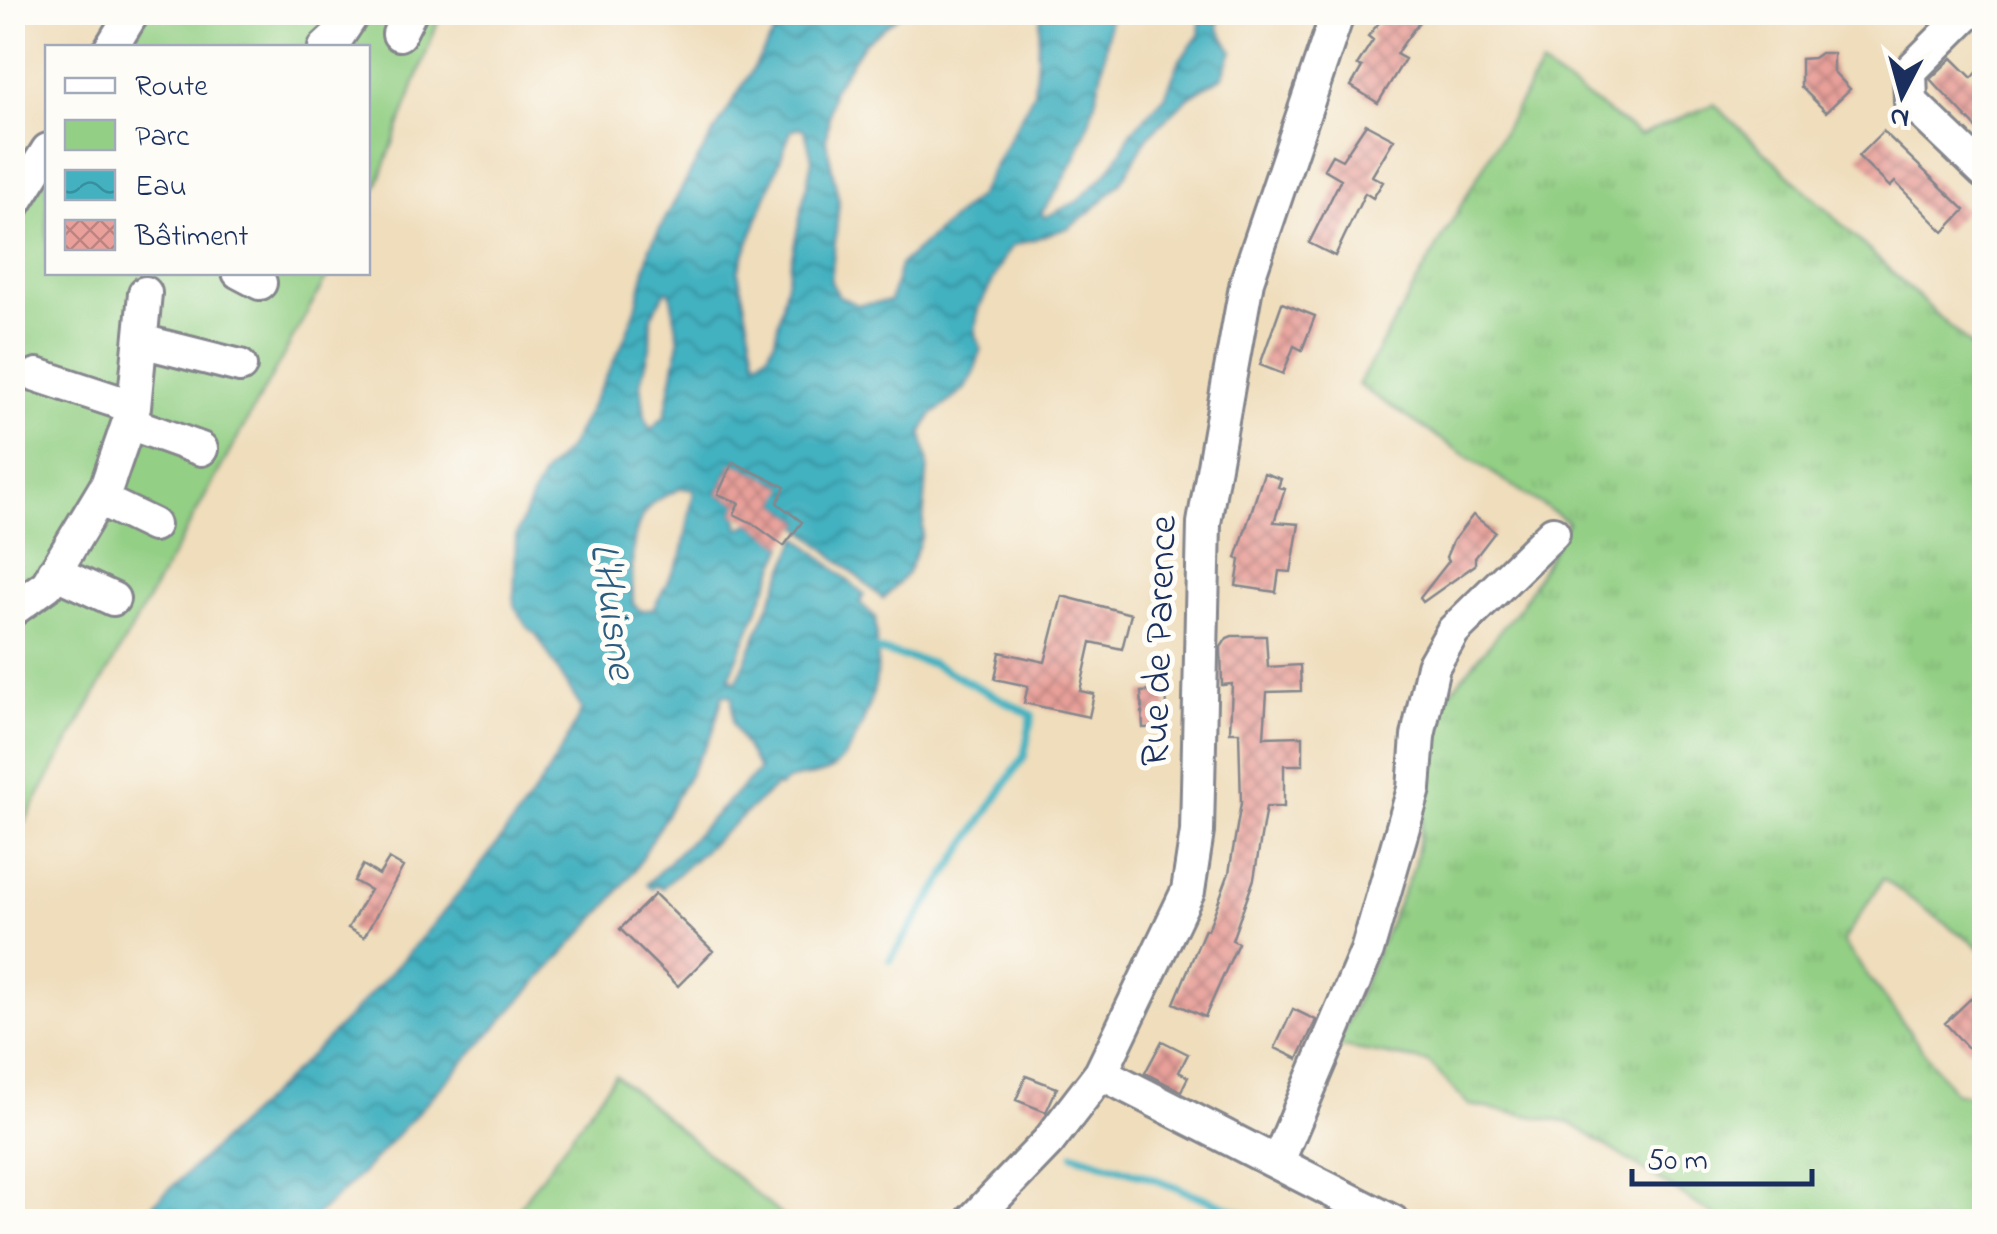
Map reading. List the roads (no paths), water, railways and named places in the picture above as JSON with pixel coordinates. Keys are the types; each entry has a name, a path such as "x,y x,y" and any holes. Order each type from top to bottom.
{"street":[{"path":"113,45 133,12"},
{"path":"328,45 354,12"},
{"name":"Rue de Parence","path":"971,1222 1048,1142 1102,1074 1188,891 1197,832 1204,523 1247,281 1338,12"},
{"path":"1969,12 1910,70 1911,102 1984,172"},
{"path":"12,207 45,155"},
{"path":"12,610 47,584 107,486 132,415 145,293"},
{"path":"140,341 240,366"},
{"path":"37,375 132,415 201,450"},
{"path":"98,500 153,525"},
{"path":"1278,1160 1372,933 1414,789 1418,736 1433,666 1453,631 1553,533"},
{"path":"54,572 113,599"},
{"path":"1102,1074 1278,1160 1393,1222"}],"water":[{"name":"L'Huisne","path":"787,13 902,13 863,44 832,91 826,140 839,202 831,282 839,296 857,305 890,301 900,265 978,196 1034,92 1041,13 1110,13 1103,66 1090,118 1070,168 1041,213 1045,217 1078,201 1106,174 1130,133 1165,96 1180,60 1199,35 1201,13 1219,13 1218,28 1232,51 1223,76 1189,97 1148,136 1122,181 1092,210 1068,228 1013,246 1007,253 978,310 975,334 981,348 974,374 965,389 931,416 922,432 928,464 922,536 908,572 883,599 799,526 802,521 777,503 784,486 732,463 718,494 739,503 734,514 739,529 752,523 784,546 729,679 737,681 798,537 864,594 860,603 875,617 875,683 861,726 839,763 824,773 776,786 662,888 658,885 652,889 647,884 759,770 733,725 732,696 723,694 713,732 636,868 607,906 362,1173 310,1221 134,1222 319,1047 407,955 514,821 573,729 582,709 514,605 516,536 545,472 569,448 621,347 636,308 650,247 696,162","holes":["799,127 805,131 812,159 775,339 768,353 756,361 738,271 791,131","666,291 670,291 679,341 665,416 650,430 641,383 650,348 651,317","682,488 694,490 682,555 653,609 641,611 633,604 635,537 644,513"]}],"waterway":[{"path":"872,649 933,664 1032,715 1024,756 890,960"},
{"path":"1074,1154 1157,1180 1265,1222"}]}
